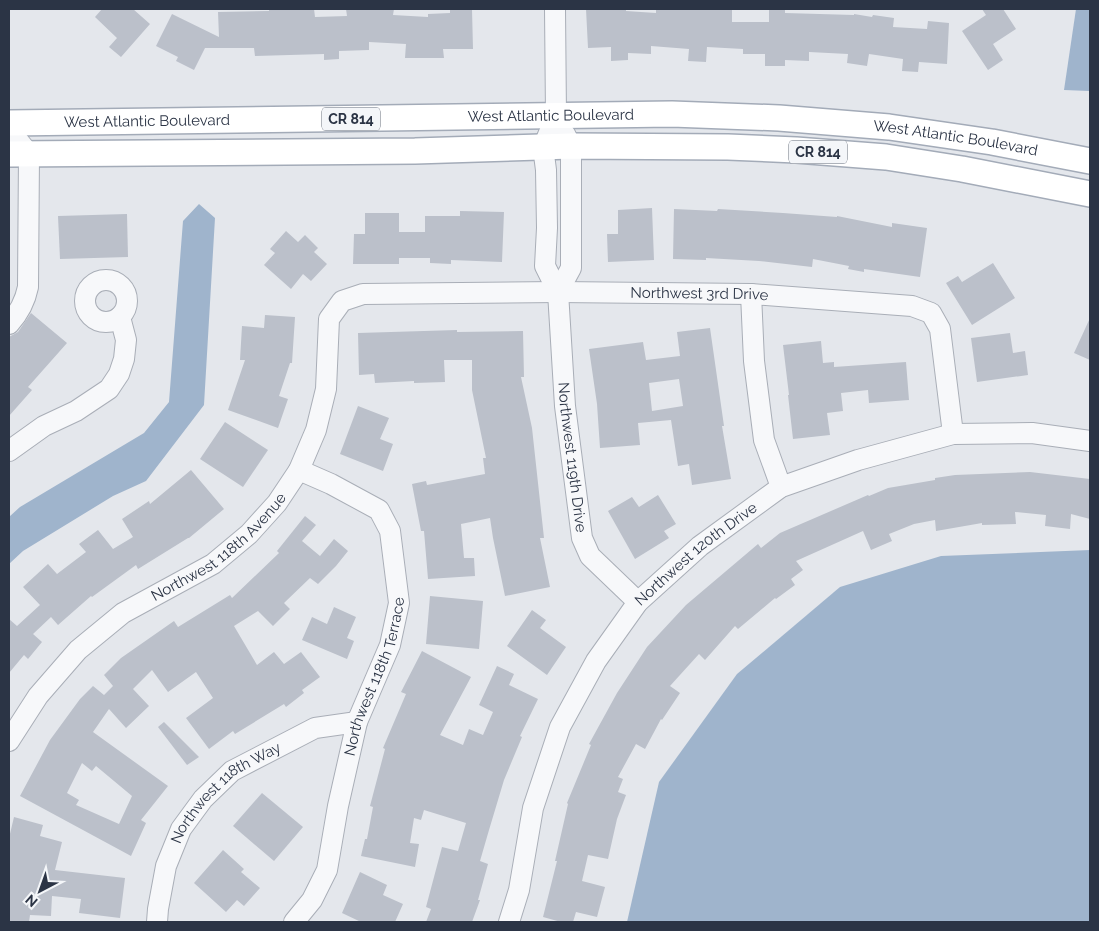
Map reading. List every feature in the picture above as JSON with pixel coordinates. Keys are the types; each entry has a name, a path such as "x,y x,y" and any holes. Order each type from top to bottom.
{"main road":[{"name":"West Atlantic Boulevard","path":"9,123 682,115 779,118 890,127 992,142 1090,161"},
{"name":"West Atlantic Boulevard","path":"19,154 415,150 571,146 796,150 886,157 962,169 1090,194"}],"street":[{"name":"Northwest 119th Drive","path":"555,9 556,116 543,147 546,170 547,219 545,266 558,292 565,406 582,538 590,556 638,602"},
{"name":"Northwest 119th Drive","path":"556,116 571,146 572,268 558,292"},
{"path":"9,129 19,154 28,287 21,308 9,324"},
{"name":"Northwest 3rd Drive","path":"342,301 363,294 558,292 751,294 912,306 931,313 940,329 953,434"},
{"path":"751,294 754,361 764,440 781,487"},
{"name":"Northwest 118th Avenue","path":"9,741 38,696 78,650 123,613 213,564 249,534 277,503 299,470 316,430 326,389 329,320 342,301"},
{"path":"9,451 44,426 76,411 109,389 119,374 124,359 126,340 120,318"},
{"name":"Northwest 120th Drive","path":"509,922 520,890 534,808 560,727 596,661 638,602 700,546 781,487 858,460 953,434 1032,433 1090,441"},
{"name":"Northwest 118th Terrace","path":"294,922 312,900 327,870 338,806 357,722 390,646 399,603 390,531 379,510 331,484 299,470"},
{"name":"Northwest 118th Way","path":"158,922 158,909 166,866 181,829 202,799 232,771 315,728 357,722"}],"water":[{"path":"1076,9 1090,9 1089,91 1064,90"},
{"path":"199,204 215,218 204,405 146,481 113,496 23,551 9,564 9,517 20,507 144,433 169,402 183,221"},
{"path":"1090,550 1090,922 627,922 659,782 737,674 840,587 941,556"}],"building":[{"path":"102,9 133,9 150,24 121,57 109,47 117,38 95,17"},
{"path":"269,9 314,9 315,17 347,16 346,9 394,9 393,15 428,17 428,14 450,13 450,9 472,9 473,49 443,49 444,58 405,58 406,44 369,42 369,50 339,51 339,59 324,60 324,54 255,56 254,48 205,48 194,70 176,61 178,57 156,46 172,14 219,37 218,12 269,11"},
{"path":"586,9 626,9 626,11 656,13 656,9 732,9 732,22 769,22 769,9 785,9 785,13 854,14 894,18 893,27 927,29 928,21 949,23 947,64 919,62 918,72 902,71 903,59 869,54 867,66 847,63 848,54 809,52 809,61 785,60 785,66 765,66 765,54 743,54 743,49 707,47 706,62 688,61 689,49 651,46 651,54 628,53 628,60 611,61 611,47 588,48"},
{"path":"982,9 1003,9 1016,29 993,44 1003,60 988,70 962,31 986,15"},
{"path":"652,208 654,260 608,262 607,234 618,234 618,210"},
{"path":"674,209 717,211 718,209 837,216 892,227 892,223 927,228 920,277 864,269 864,272 848,269 849,266 813,259 812,267 759,261 706,258 706,260 673,259"},
{"path":"460,211 504,212 502,262 451,260 451,264 430,263 430,258 399,258 399,264 353,264 354,234 365,234 365,213 399,213 399,232 425,232 425,216 460,216"},
{"path":"127,214 128,257 60,259 58,216"},
{"path":"286,231 298,242 305,235 318,248 314,252 327,264 311,281 303,274 291,289 264,265 275,253 270,249"},
{"path":"993,263 1015,298 972,325 946,283 958,276 962,282"},
{"path":"31,313 67,343 28,387 32,390 9,416 9,337 18,332"},
{"path":"265,315 295,317 292,363 290,363 279,396 288,399 278,428 228,410 245,360 240,360 242,326 264,328"},
{"path":"1090,318 1090,360 1074,353"},
{"path":"710,328 724,426 722,426 731,479 692,485 689,464 678,466 671,420 638,423 640,445 600,448 597,404 589,349 643,342 646,360 680,356 677,332","holes":["679,379 683,406 652,411 649,383"]},
{"path":"457,330 457,332 523,331 524,377 521,377 532,428 544,538 540,538 550,587 505,596 490,518 461,524 464,558 474,558 475,576 428,579 424,531 421,531 412,484 426,481 427,485 485,474 483,458 486,458 472,390 472,360 444,360 445,382 375,383 374,374 359,375 358,333"},
{"path":"1010,333 1013,353 1025,351 1028,375 977,382 971,338"},
{"path":"821,341 823,363 834,362 834,367 906,362 909,400 869,403 868,390 841,393 843,411 827,413 830,435 793,439 783,345"},
{"path":"358,406 389,418 380,439 393,444 383,471 340,454"},
{"path":"225,422 268,450 243,487 200,459"},
{"path":"191,470 224,509 189,538 138,569 136,565 91,596 58,625 51,617 33,634 42,642 28,659 24,655 9,673 9,619 17,626 40,605 23,587 48,564 57,574 86,552 79,544 98,530 113,549 133,537 122,519 149,501 150,504"},
{"path":"1030,472 1090,479 1090,519 1071,514 1070,529 1045,526 1046,515 1015,512 1016,524 982,525 982,523 936,531 935,520 914,524 889,534 892,541 871,550 863,531 796,561 803,570 791,579 795,585 775,598 738,629 735,626 705,660 699,654 670,686 680,693 661,719 645,749 636,744 618,777 623,779 618,792 626,795 617,819 608,859 588,855 582,881 605,887 597,917 576,912 573,922 561,922 543,917 557,861 555,861 567,803 591,745 589,744 617,693 647,647 686,605 758,544 761,548 780,533 868,495 888,488 955,475"},
{"path":"658,495 676,524 664,531 669,538 635,559 608,511 632,497 639,507"},
{"path":"305,516 316,525 302,541 320,556 334,539 348,551 318,584 310,578 284,603 290,609 273,626 258,611 234,626 257,665 274,652 284,664 301,652 320,677 302,690 304,693 286,707 284,704 235,734 233,731 209,749 186,718 213,698 196,672 168,692 152,670 133,689 149,706 126,728 109,709 93,732 168,786 141,820 146,823 131,856 20,796 50,740 80,699 93,686 104,695 113,686 104,675 121,658 174,621 178,627 230,595 232,598 279,553 277,551","holes":["82,763 92,771 96,766 132,796 119,824 76,805 79,800 67,793"]},
{"path":"430,596 483,601 479,649 426,644"},
{"path":"334,607 356,617 347,638 354,641 347,659 302,640 312,617 327,624"},
{"path":"532,610 546,620 540,628 566,647 547,675 507,646"},
{"path":"422,651 471,677 440,735 463,745 469,729 483,735 493,712 479,705 497,666 514,674 509,685 538,699 520,736 522,737 504,780 489,830 480,861 488,864 478,900 480,900 472,922 426,922 431,909 426,907 442,847 458,851 466,823 424,810 421,820 414,818 410,843 419,844 415,867 361,856 365,839 367,839 373,807 370,806 385,749 383,748 406,694 401,692"},
{"path":"164,722 199,757 187,765 158,727"},
{"path":"262,793 303,827 274,861 233,826"},
{"path":"14,817 43,825 40,836 62,842 55,870 125,878 120,918 79,913 81,899 52,896 51,916 30,915 29,922 9,922 9,838"},
{"path":"223,850 244,869 241,872 260,888 244,906 237,900 226,912 194,883"},
{"path":"360,872 387,885 383,895 403,904 395,922 361,922 342,913"}]}
